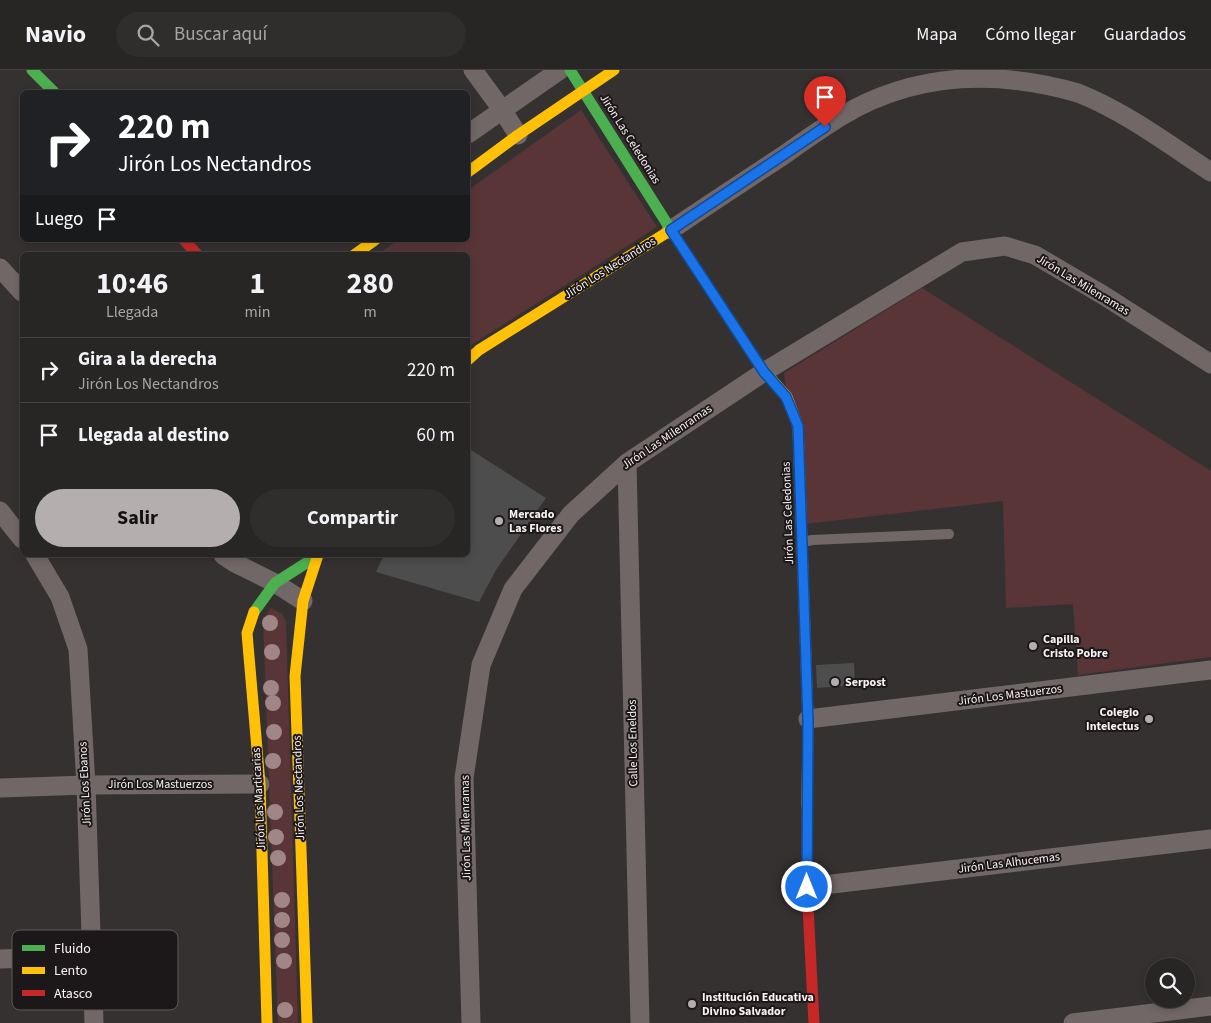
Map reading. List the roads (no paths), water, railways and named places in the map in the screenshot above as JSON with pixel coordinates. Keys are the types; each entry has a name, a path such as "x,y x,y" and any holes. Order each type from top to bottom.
{"street":[{"path":"32,70 52,90"},
{"path":"473,70 518,135"},
{"path":"470,133 560,70"},
{"name":"Jirón Las Celedonias","path":"570,70 764,372 786,397 798,426 808,720 807,887 814,1023"},
{"path":"470,171 518,135 614,70"},
{"name":"Jirón Los Nectandros","path":"470,358 479,350 671,230 841,116 887,93 924,81 964,73 997,73 1041,80 1078,92 1129,119 1211,172"},
{"path":"186,242 195,252"},
{"path":"358,252 372,242"},
{"name":"Jirón Las Milenramas","path":"471,1023 464,778 481,665 513,589 571,514 626,463 764,372 962,252 1005,246 1035,255 1211,364"},
{"path":"0,268 20,290"},
{"name":"Calle Los Eneldos","path":"626,463 640,1023"},
{"path":"0,511 20,536"},
{"name":"Jirón Los Ebanos","path":"36,557 60,597 78,649 86,785 90,930"},
{"path":"225,557 275,583 304,601"},
{"name":"Jirón Las Marticarias","path":"268,1023 260,784 247,633 254,611 275,583 316,557"},
{"name":"Jirón Los Nectandros","path":"307,1023 296,676 304,601 318,557"},
{"name":"Jirón Los Mastuerzos","path":"808,720 1211,670"},
{"name":"Jirón Los Mastuerzos","path":"0,788 86,785 260,784"},
{"name":"Jirón Las Alhucemas","path":"807,887 1211,839"},
{"path":"1073,1023 1211,1006"},
{"name":"Jirón Los Ebanos","path":"93,1010 94,1023"}],"lane":[{"path":"802,542 950,534"}],"place":[{"name":"Mercado Las Flores","path":"499,521"},
{"name":"Capilla Cristo Pobre","path":"1033,646"},
{"name":"Serpost","path":"835,682"},
{"name":"Colegio Intelectus","path":"1149,719"},
{"name":"Institución Educativa Divino Salvador","path":"692,1004"}]}
